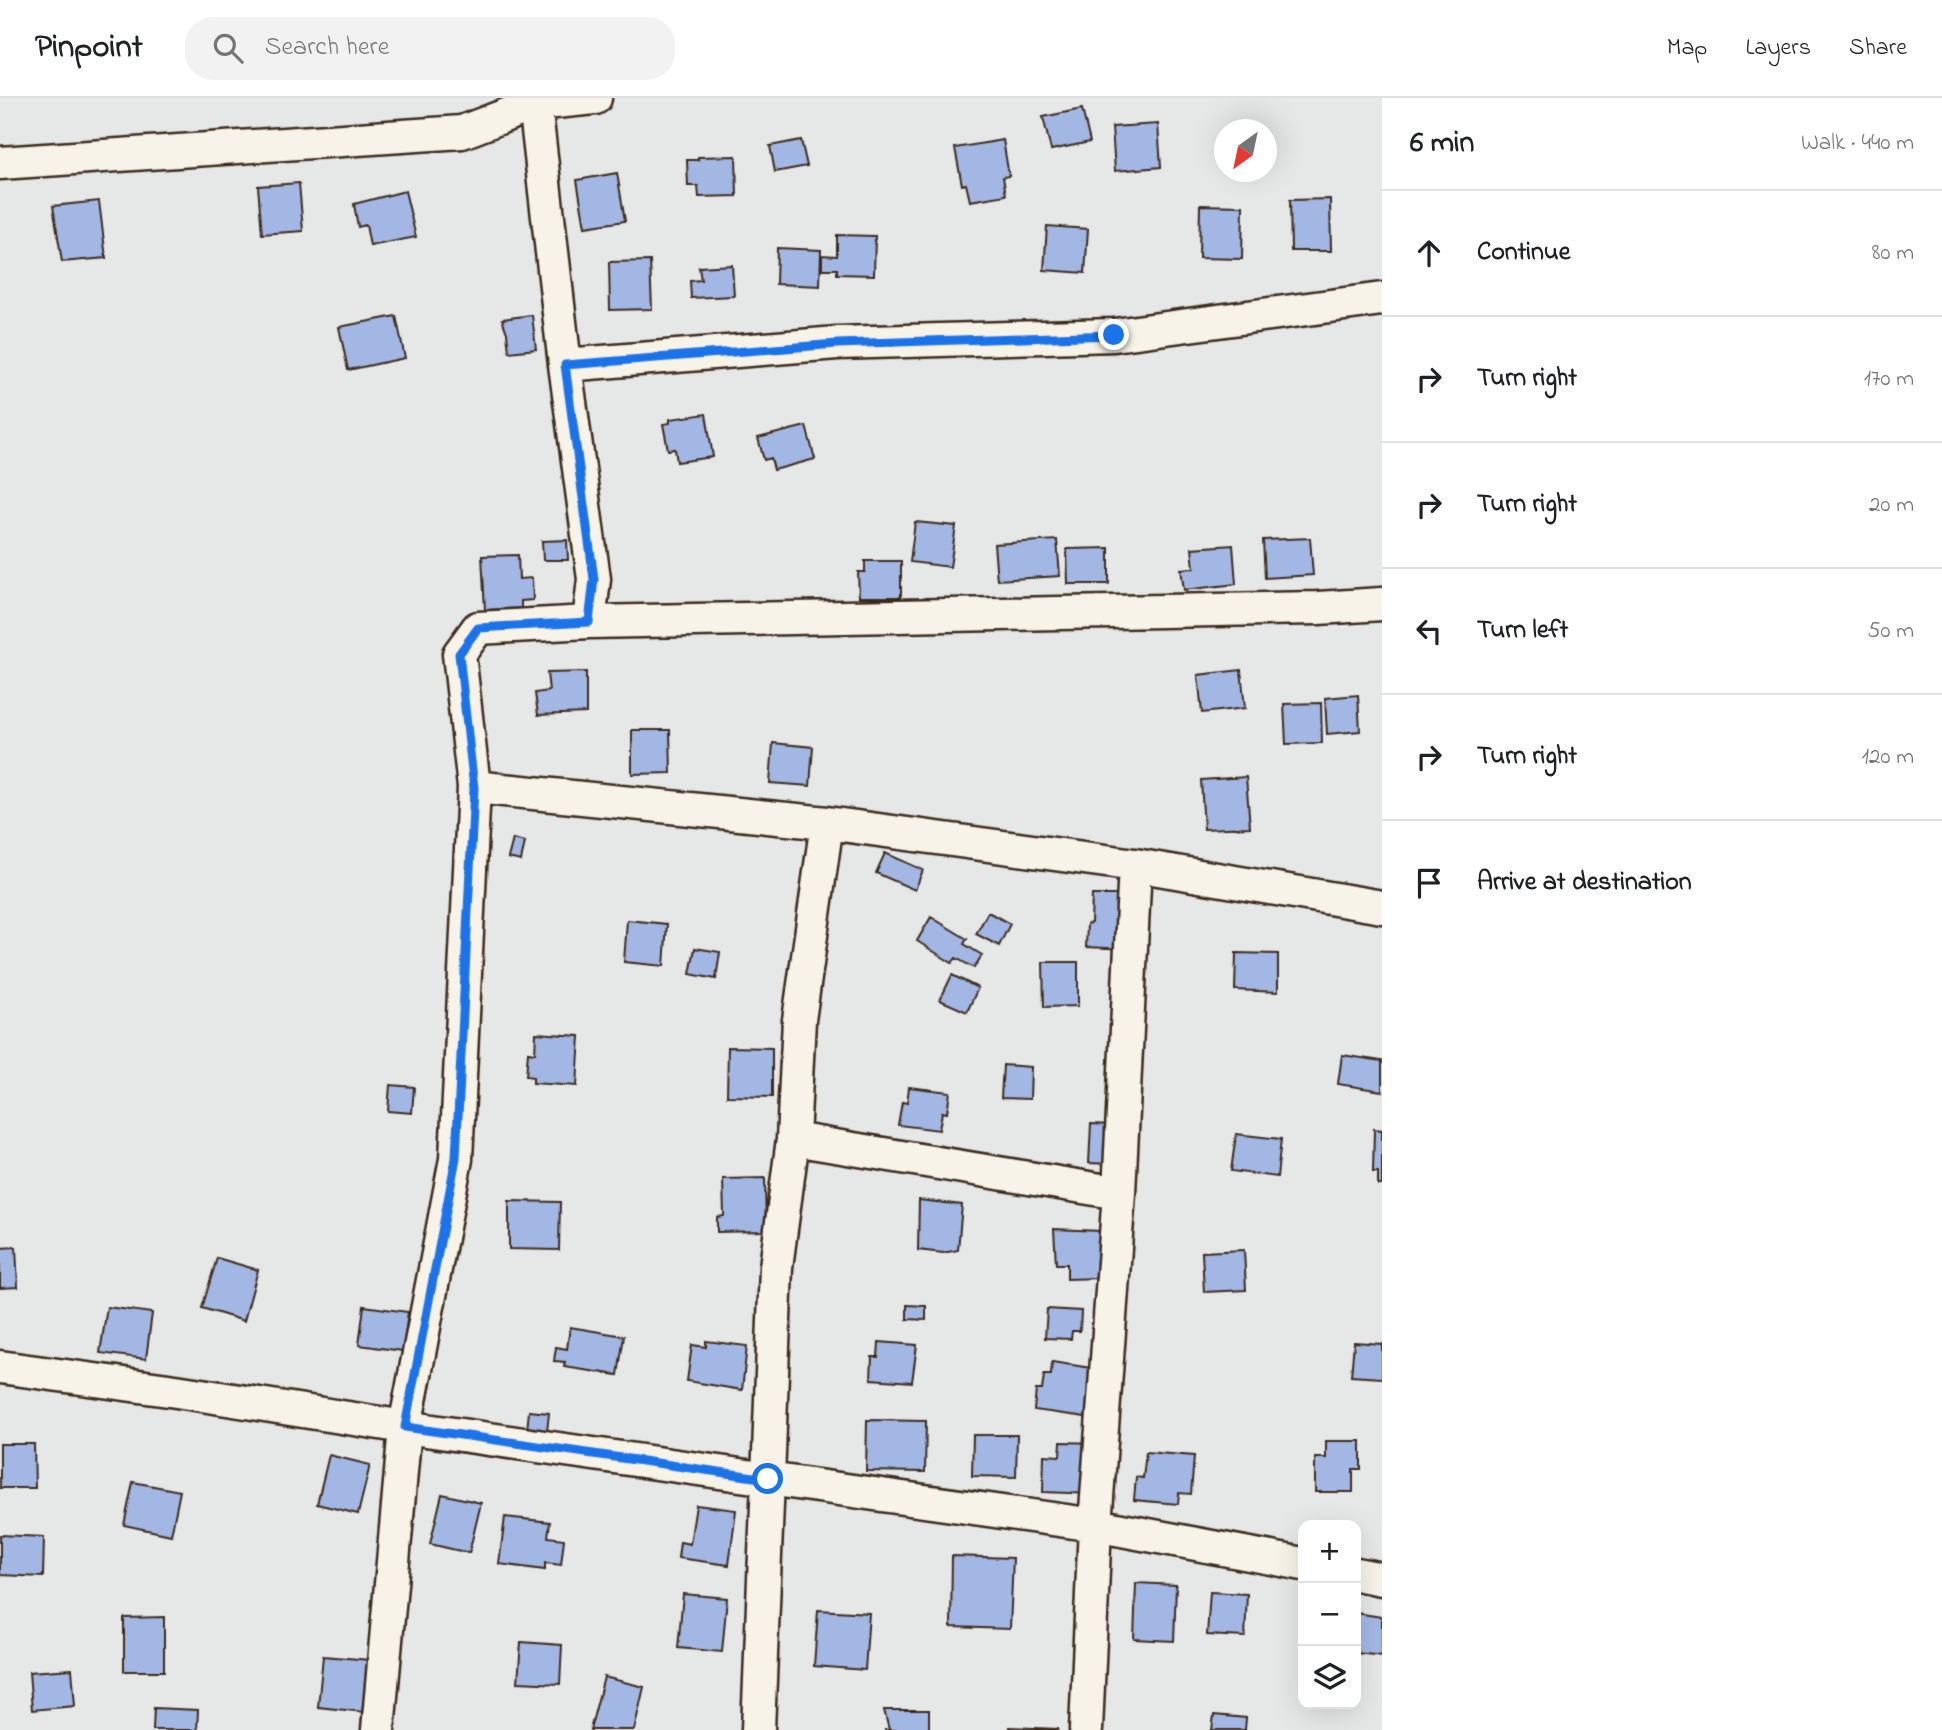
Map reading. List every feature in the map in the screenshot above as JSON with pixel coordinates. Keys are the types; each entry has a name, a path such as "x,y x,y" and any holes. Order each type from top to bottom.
{"street":[{"path":"0,163 462,132 535,101 595,98"},
{"path":"535,101 565,365 594,579 589,622"},
{"path":"565,365 837,344 1114,335 1382,299"},
{"path":"378,1730 405,1427 456,1158 474,788 459,654 478,628 589,622 1318,608 1382,604"},
{"path":"474,788 827,823 1135,865 1382,907"},
{"path":"758,1730 776,1267 793,1139 799,1020 827,823"},
{"path":"1086,1730 1095,1525 1119,1193 1135,865"},
{"path":"793,1139 1119,1193"},
{"path":"0,1367 1095,1525 1298,1563"},
{"path":"1361,1575 1382,1579"}],"building":[{"path":"1082,109 1090,142 1051,150 1043,117"},
{"path":"1158,124 1161,167 1115,171 1112,127"},
{"path":"801,140 807,166 775,172 770,146"},
{"path":"1003,140 1009,176 1003,177 1006,195 970,201 966,184 962,185 955,148"},
{"path":"736,156 737,196 699,197 698,186 688,186 687,160"},
{"path":"617,173 625,221 585,227 577,180"},
{"path":"299,183 303,231 262,234 258,186"},
{"path":"405,191 416,237 370,246 366,225 358,227 354,204"},
{"path":"1330,199 1331,251 1291,251 1290,200"},
{"path":"99,201 106,258 62,262 53,206"},
{"path":"1200,205 1243,206 1242,259 1199,258"},
{"path":"1047,226 1088,229 1085,273 1044,270"},
{"path":"837,235 875,236 874,275 837,274 837,269 822,269 822,255 837,256"},
{"path":"777,248 821,250 820,286 776,284"},
{"path":"650,261 652,309 610,310 609,262"},
{"path":"732,265 734,296 691,298 690,281 701,280 699,267"},
{"path":"532,315 536,349 509,352 502,319"},
{"path":"396,316 405,358 348,370 339,327"},
{"path":"706,414 713,457 677,462 675,449 668,450 663,424 670,423 670,419"},
{"path":"806,426 815,459 774,470 771,458 764,460 758,438"},
{"path":"915,522 956,526 950,567 910,562"},
{"path":"1310,538 1313,575 1265,578 1263,540"},
{"path":"567,540 568,560 543,560 542,541"},
{"path":"1057,540 1060,576 997,580 994,544"},
{"path":"1233,545 1236,584 1184,590 1181,569 1194,568 1192,548"},
{"path":"1109,548 1109,584 1068,584 1067,549"},
{"path":"518,555 519,579 532,578 533,600 521,601 521,608 485,610 482,556"},
{"path":"865,561 901,561 901,597 859,597 858,572 865,572"},
{"path":"1241,670 1245,708 1202,713 1198,675"},
{"path":"586,672 586,713 538,715 535,693 549,691 547,673"},
{"path":"1358,695 1360,731 1327,734 1325,698"},
{"path":"1321,703 1322,743 1286,744 1284,704"},
{"path":"632,730 670,730 671,773 632,774"},
{"path":"773,743 813,747 810,786 770,783"},
{"path":"1246,777 1250,827 1204,829 1201,780"},
{"path":"513,839 525,842 521,861 508,858"},
{"path":"885,853 923,870 915,890 876,873"},
{"path":"1092,895 1120,895 1128,949 1086,947 1087,924 1091,923"},
{"path":"988,912 1010,924 999,946 976,934"},
{"path":"931,917 967,939 964,944 982,955 974,968 956,958 952,963 917,941"},
{"path":"627,920 667,924 664,966 624,962"},
{"path":"695,948 720,952 716,979 690,974"},
{"path":"1236,953 1278,954 1278,992 1235,990"},
{"path":"1043,962 1078,962 1078,1006 1044,1007"},
{"path":"952,975 978,988 967,1012 940,1000"},
{"path":"536,1033 580,1036 577,1086 533,1083 533,1077 526,1076 528,1052 535,1053"},
{"path":"728,1047 772,1048 772,1097 727,1096"},
{"path":"1342,1055 1382,1061 1382,1091 1338,1084"},
{"path":"1003,1065 1031,1067 1030,1099 1001,1098"},
{"path":"390,1085 414,1087 412,1113 388,1111"},
{"path":"909,1087 950,1092 947,1113 942,1112 939,1130 898,1125 902,1102 907,1103"},
{"path":"1091,1124 1135,1126 1133,1165 1089,1163"},
{"path":"1374,1129 1382,1130 1382,1185 1378,1185 1378,1172 1373,1172"},
{"path":"1236,1134 1281,1139 1277,1177 1231,1171"},
{"path":"765,1178 766,1231 717,1232 717,1217 724,1216 723,1179"},
{"path":"919,1200 962,1205 958,1250 943,1253 918,1250"},
{"path":"509,1201 560,1202 559,1250 509,1249"},
{"path":"1054,1229 1101,1231 1101,1278 1067,1279 1067,1264 1056,1264"},
{"path":"16,1247 18,1287 0,1288 0,1248"},
{"path":"1244,1250 1246,1290 1204,1292 1202,1252"},
{"path":"217,1258 258,1270 244,1321 202,1308"},
{"path":"907,1305 926,1306 926,1320 907,1319"},
{"path":"364,1306 408,1312 403,1351 359,1345"},
{"path":"107,1307 152,1313 146,1359 100,1353"},
{"path":"1047,1309 1081,1311 1080,1331 1072,1331 1071,1339 1045,1338"},
{"path":"570,1327 624,1336 618,1375 564,1367 565,1362 554,1361 556,1347 567,1349"},
{"path":"706,1341 747,1346 742,1390 687,1381 692,1345 706,1347"},
{"path":"879,1342 917,1345 912,1382 871,1379 872,1357 878,1357"},
{"path":"1354,1342 1382,1344 1382,1378 1351,1376"},
{"path":"1052,1362 1092,1368 1086,1417 1034,1410 1036,1390 1042,1390 1044,1375 1051,1375"},
{"path":"529,1411 549,1413 547,1432 527,1430"},
{"path":"867,1420 926,1421 925,1472 866,1471"},
{"path":"973,1435 1017,1435 1016,1477 972,1476"},
{"path":"1326,1441 1361,1441 1361,1469 1353,1469 1353,1492 1315,1492 1315,1458 1326,1458"},
{"path":"1061,1442 1097,1443 1095,1494 1043,1492 1044,1455 1060,1456"},
{"path":"0,1444 34,1444 35,1488 0,1488"},
{"path":"1146,1452 1194,1456 1191,1494 1179,1493 1178,1504 1134,1500 1136,1477 1143,1478"},
{"path":"329,1455 370,1465 358,1514 317,1504"},
{"path":"133,1482 180,1491 171,1535 124,1525"},
{"path":"442,1494 481,1503 469,1553 430,1544"},
{"path":"696,1505 736,1510 729,1565 678,1558 680,1542 690,1544"},
{"path":"505,1517 550,1522 548,1537 564,1539 561,1565 545,1563 545,1570 499,1564"},
{"path":"0,1535 44,1537 43,1577 0,1575"},
{"path":"952,1556 1013,1558 1010,1629 951,1627"},
{"path":"1136,1583 1176,1585 1174,1641 1134,1639"},
{"path":"1210,1592 1247,1594 1245,1637 1207,1635"},
{"path":"683,1594 727,1598 722,1652 678,1648"},
{"path":"818,1610 869,1613 865,1670 814,1666"},
{"path":"1361,1614 1382,1617 1382,1656 1361,1654"},
{"path":"164,1617 164,1671 124,1671 124,1618"},
{"path":"521,1642 562,1645 560,1684 518,1682"},
{"path":"323,1656 370,1660 364,1712 318,1707"},
{"path":"72,1669 75,1706 32,1710 29,1672"},
{"path":"604,1677 644,1687 634,1730 590,1730"},
{"path":"154,1708 198,1710 197,1730 153,1730"},
{"path":"884,1710 929,1710 929,1730 889,1730"},
{"path":"1214,1715 1246,1718 1245,1730 1212,1730"},
{"path":"1009,1727 1058,1729 1058,1730 1009,1730"}],"route":[{"path":"768,1479 405,1427 456,1158 474,788 459,654 478,628 589,622 594,579 565,365 837,344 1114,335"}]}
